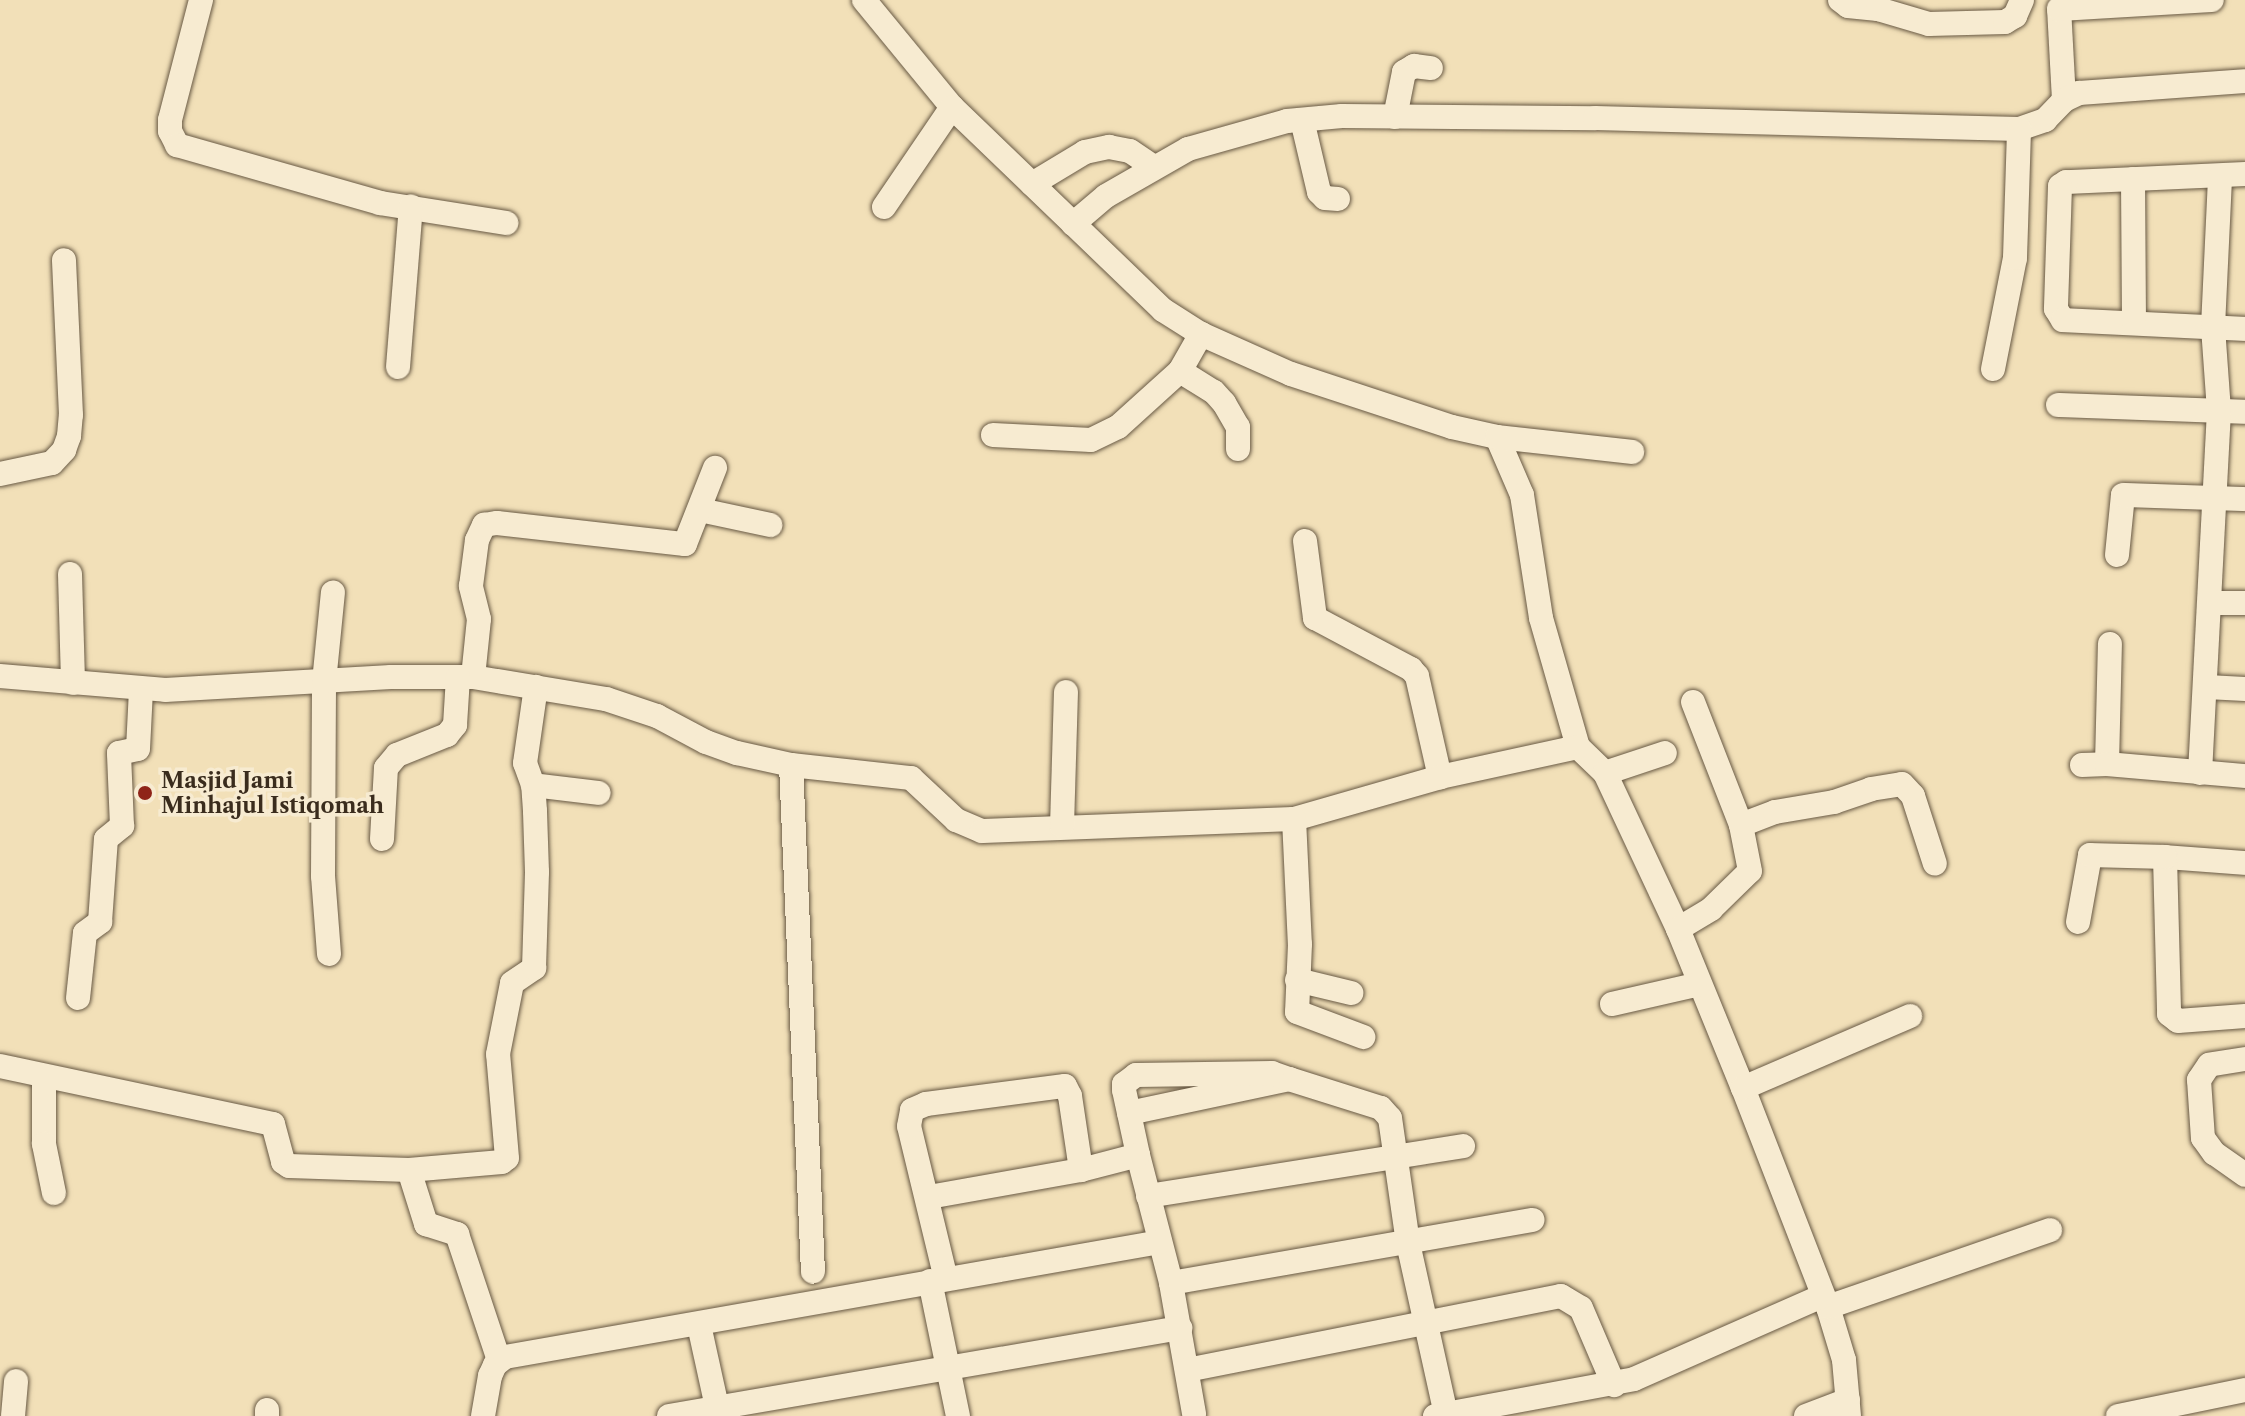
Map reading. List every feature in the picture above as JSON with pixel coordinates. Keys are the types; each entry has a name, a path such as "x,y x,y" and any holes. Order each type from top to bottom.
{"street":[{"path":"201,0 170,120 170,131 177,145 380,203 506,223"},
{"path":"864,0 952,107 1163,310 1201,334 1291,374 1452,427 1497,437 1632,452"},
{"path":"1840,0 1848,6 1897,7 1929,24 2005,22 2015,16 2022,0"},
{"path":"2064,100 2058,5 2212,0"},
{"path":"1395,117 1404,72 1414,66 1431,68"},
{"path":"1073,224 1106,196 1202,142 1302,120 1610,118 2019,129 2045,120 2064,100 2079,93 2245,81"},
{"path":"884,207 952,107"},
{"path":"1302,120 1319,192 1325,198 1338,199"},
{"path":"1993,369 2015,258 2019,129"},
{"path":"1032,184 1085,152 1109,147 1130,151 1154,167"},
{"path":"2245,174 2066,182 2058,189 2056,309 2063,320 2245,329"},
{"path":"2200,773 2207,687 2219,411 2213,327 2220,177"},
{"path":"2133,179 2134,323"},
{"path":"398,367 411,207"},
{"path":"0,474 52,463 64,450 69,436 71,415 64,260"},
{"path":"993,435 1091,440 1118,427 1180,371 1201,334"},
{"path":"1180,371 1214,392 1224,403 1238,427 1238,449"},
{"path":"2058,405 2245,412"},
{"path":"1497,437 1522,495 1541,618 1578,747 1605,773 1678,929 1743,1088 1844,1360 1848,1408 1806,1416"},
{"path":"382,839 386,768 397,755 447,735 455,725 479,619 471,586 477,540 484,525 497,523 681,545 689,542 715,468"},
{"path":"2117,555 2123,495 2245,499"},
{"path":"700,510 770,525"},
{"path":"1305,541 1315,618 1411,669 1417,676 1440,777"},
{"path":"70,574 73,683"},
{"path":"329,954 323,876 324,682 333,592"},
{"path":"2211,603 2245,603"},
{"path":"2107,764 2110,644"},
{"path":"0,676 141,689 391,677 465,677 536,687 606,699 657,716 723,749 791,765 891,773 911,778 956,820 982,831 1294,819 1440,777 1578,747"},
{"path":"0,1066 44,1078 114,1089 273,1124 283,1162 289,1166 409,1170 502,1162 507,1158 498,1054 512,983 534,968 537,872 533,785 525,763 536,687"},
{"path":"2207,687 2245,689"},
{"path":"78,998 85,933 100,922 106,839 122,826 119,753 138,749 141,689"},
{"path":"1062,826 1066,692"},
{"path":"1678,929 1711,909 1747,876 1750,861 1741,825 1693,702"},
{"path":"1605,773 1665,753"},
{"path":"2082,765 2107,764 2245,776"},
{"path":"791,765 813,1272"},
{"path":"1741,825 1775,812 1902,784 1913,796 1935,864"},
{"path":"533,785 599,793"},
{"path":"1294,819 1300,944 1295,1003 1299,1015 1363,1037"},
{"path":"2078,922 2090,855 2245,863"},
{"path":"2165,857 2169,1014 2178,1021 2245,1016"},
{"path":"1297,980 1351,993"},
{"path":"1612,1004 1700,984"},
{"path":"1743,1088 1910,1016"},
{"path":"2245,1059 2209,1065 2199,1080 2203,1138 2214,1153 2245,1175"},
{"path":"1191,1415 1187,1370 1171,1283 1138,1155 1124,1084 1136,1075 1272,1073 1385,1111 1390,1118 1408,1243 1426,1324 1440,1415 1498,1411 1614,1385 1825,1302 2050,1230"},
{"path":"44,1078 44,1144 54,1193"},
{"path":"1129,1113 1289,1079"},
{"path":"958,1416 948,1369 929,1197 909,1126 912,1110 926,1104 1065,1086 1070,1096 1081,1170"},
{"path":"1148,1196 1463,1146"},
{"path":"929,1197 1081,1170 1138,1155"},
{"path":"409,1170 426,1224 457,1234 499,1360 490,1376 483,1416"},
{"path":"1171,1283 1533,1220"},
{"path":"499,1360 1160,1242"},
{"path":"1187,1370 1561,1296 1571,1299 1581,1308 1614,1385"},
{"path":"699,1325 718,1412"},
{"path":"669,1416 718,1412 1180,1328"},
{"path":"13,1416 16,1381"},
{"path":"2118,1416 2245,1390"}],"place":[{"name":"Masjid Jami Minhajul Istiqomah","path":"145,793"}]}
